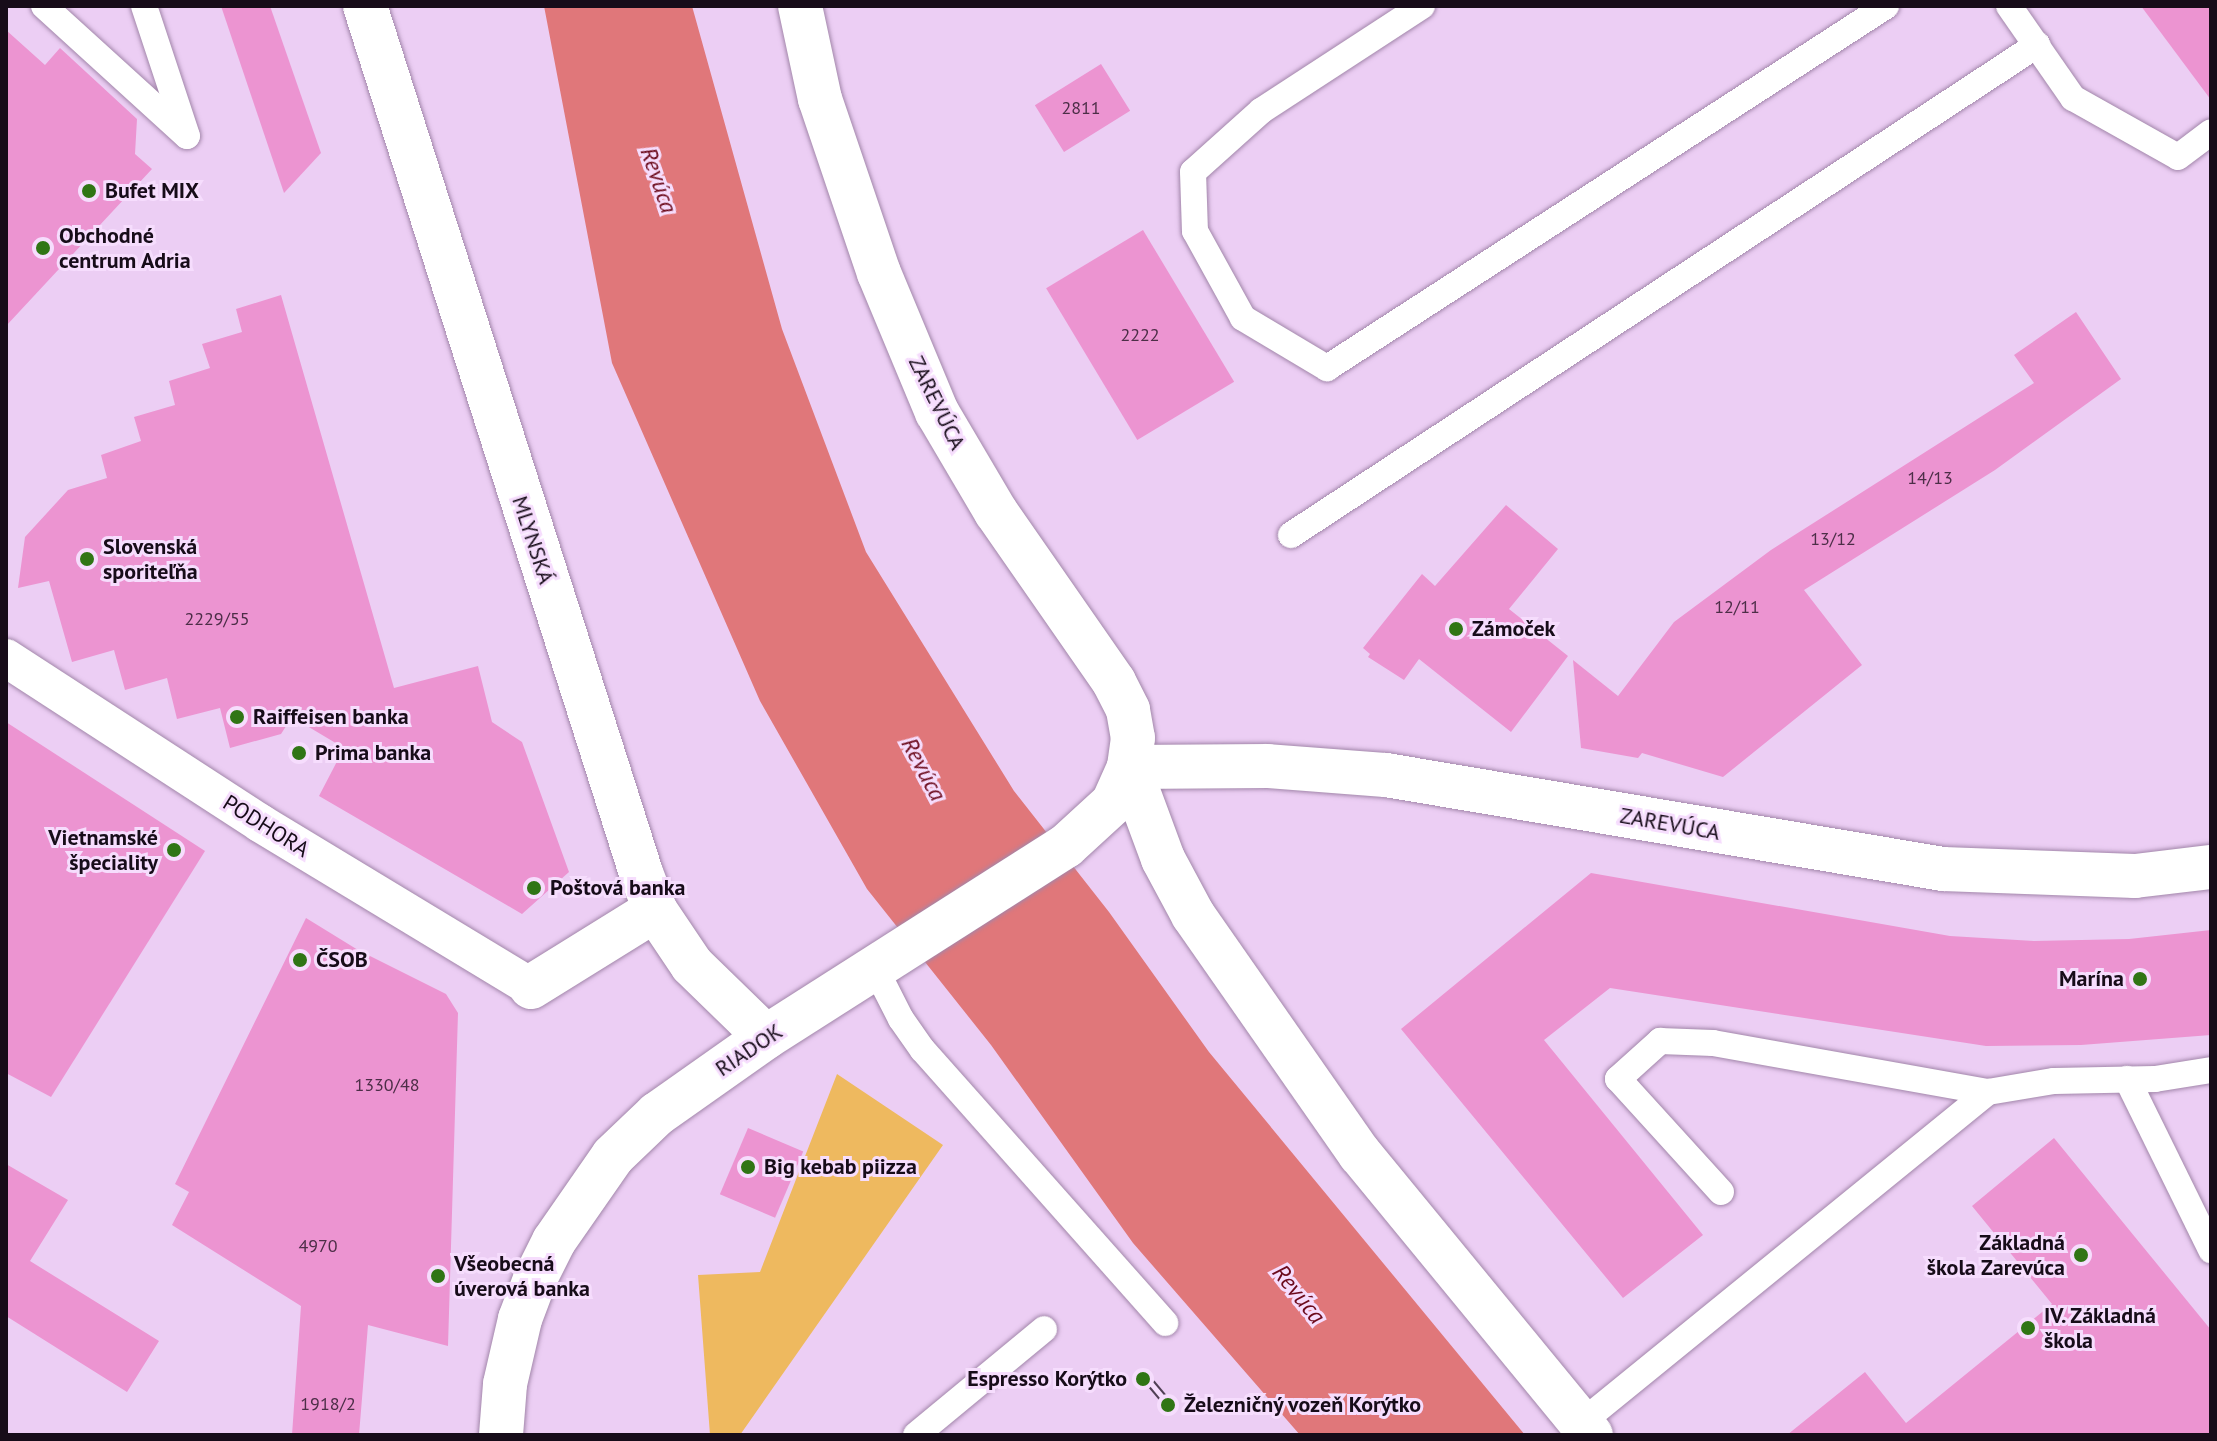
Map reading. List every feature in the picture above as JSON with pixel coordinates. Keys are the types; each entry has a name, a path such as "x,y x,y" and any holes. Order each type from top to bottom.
{"street":[{"name":"MLYNSKÁ","path":"365,6 621,816 655,910 692,965 766,1037"},
{"name":"ZAREVÚCA","path":"800,6 820,99 879,273 937,412 996,512 1114,682 1128,710 1133,738 1129,767 1163,859 1193,915 1360,1154 1586,1429"},
{"name":"PODHORA","path":"6,658 260,823 531,987"},
{"name":"ZAREVÚCA","path":"1129,767 1268,766 1386,775 1943,869 2135,876 2211,867"},
{"name":"RIADOK","path":"501,1435 505,1384 520,1319 554,1241 613,1156 657,1114 766,1037 1066,846 1113,803 1129,767"},
{"path":"531,987 655,910"}],"lane":[{"path":"44,6 187,136 144,6"},
{"path":"1422,6 1261,111 1193,172 1195,231 1243,318 1327,368 1886,6"},
{"path":"2009,6 2073,98 2178,157 2211,132"},
{"path":"1291,535 2037,45"},
{"path":"890,957 901,1019 923,1050 1165,1323"},
{"path":"1721,1192 1618,1079 1660,1041 1713,1043 1988,1092 2054,1081 2127,1079 2211,1070"},
{"path":"2127,1079 2211,1250"},
{"path":"1586,1429 1988,1092"},
{"path":"916,1435 1044,1329"}],"shaded area":[{"path":"837,1074 943,1145 740,1435 710,1435 698,1275 760,1272"}],"water":[{"name":"Revúca","path":"544,6 692,6 782,329 866,552 1014,791 1109,912 1209,1052 1525,1435 1300,1435 1133,1243 991,1045 867,889 760,701 612,363"}],"building":[{"path":"221,6 270,6 321,153 284,193"},
{"path":"2141,6 2211,6 2211,100"},
{"name":"Obchodné centrum Adria","path":"6,30 45,65 60,48 137,119 135,154 152,169 6,326"},
{"path":"1101,64 1130,111 1064,152 1035,105"},
{"path":"1143,230 1234,382 1137,440 1046,288"},
{"path":"281,295 394,688 478,666 492,722 522,742 569,872 522,914 319,796 344,748 292,717 281,734 230,748 220,708 177,719 167,678 125,690 114,650 72,662 49,581 18,588 25,537 68,490 107,478 101,455 141,441 134,417 175,405 169,381 210,368 202,344 242,332 236,309"},
{"path":"2076,312 2121,379 1995,470 1804,590 1862,665 1723,777 1642,753 1638,758 1581,748 1573,660 1618,696 1674,622 1771,550 2034,383 2014,355"},
{"name":"Zámoček","path":"1506,505 1558,549 1509,609 1568,656 1511,732 1419,659 1404,680 1368,657 1370,654 1363,648 1422,574 1435,586"},
{"path":"6,722 205,851 51,1097 6,1073"},
{"path":"1591,873 1950,936 2034,941 2129,939 2211,930 2211,1035 2081,1045 1986,1046 1610,988 1544,1040 1703,1235 1623,1298 1401,1029"},
{"path":"306,918 358,950 446,994 458,1013 448,1346 368,1325 359,1435 292,1435 301,1306 172,1225 189,1192 175,1184"},
{"path":"748,1128 803,1151 775,1218 720,1194"},
{"name":"Základná škola Zarevúca","path":"2054,1138 2211,1330 2211,1435 1787,1435 1865,1372 1906,1423 2052,1304 1972,1206"},
{"path":"6,1164 68,1200 30,1261 159,1341 127,1392 6,1316"}],"railway":[{"path":"1151,1383 1166,1401"}],"place":[{"name":"Bufet MIX","path":"89,191"},
{"name":"Obchodné centrum Adria","path":"43,248"},
{"name":"Slovenská sporiteľňa","path":"87,559"},
{"name":"Zámoček","path":"1456,629"},
{"name":"Raiffeisen banka","path":"237,717"},
{"name":"Prima banka","path":"299,753"},
{"name":"Vietnamské špeciality","path":"174,850"},
{"name":"Poštová banka","path":"534,888"},
{"name":"ČSOB","path":"300,960"},
{"name":"Marína","path":"2140,979"},
{"name":"Big kebab piizza","path":"748,1167"},
{"name":"Základná škola Zarevúca","path":"2081,1255"},
{"name":"Všeobecná úverová banka","path":"438,1276"},
{"name":"IV. Základná škola","path":"2028,1328"},
{"name":"Espresso Korýtko","path":"1143,1379"},
{"name":"Železničný vozeň Korýtko","path":"1168,1405"}]}
